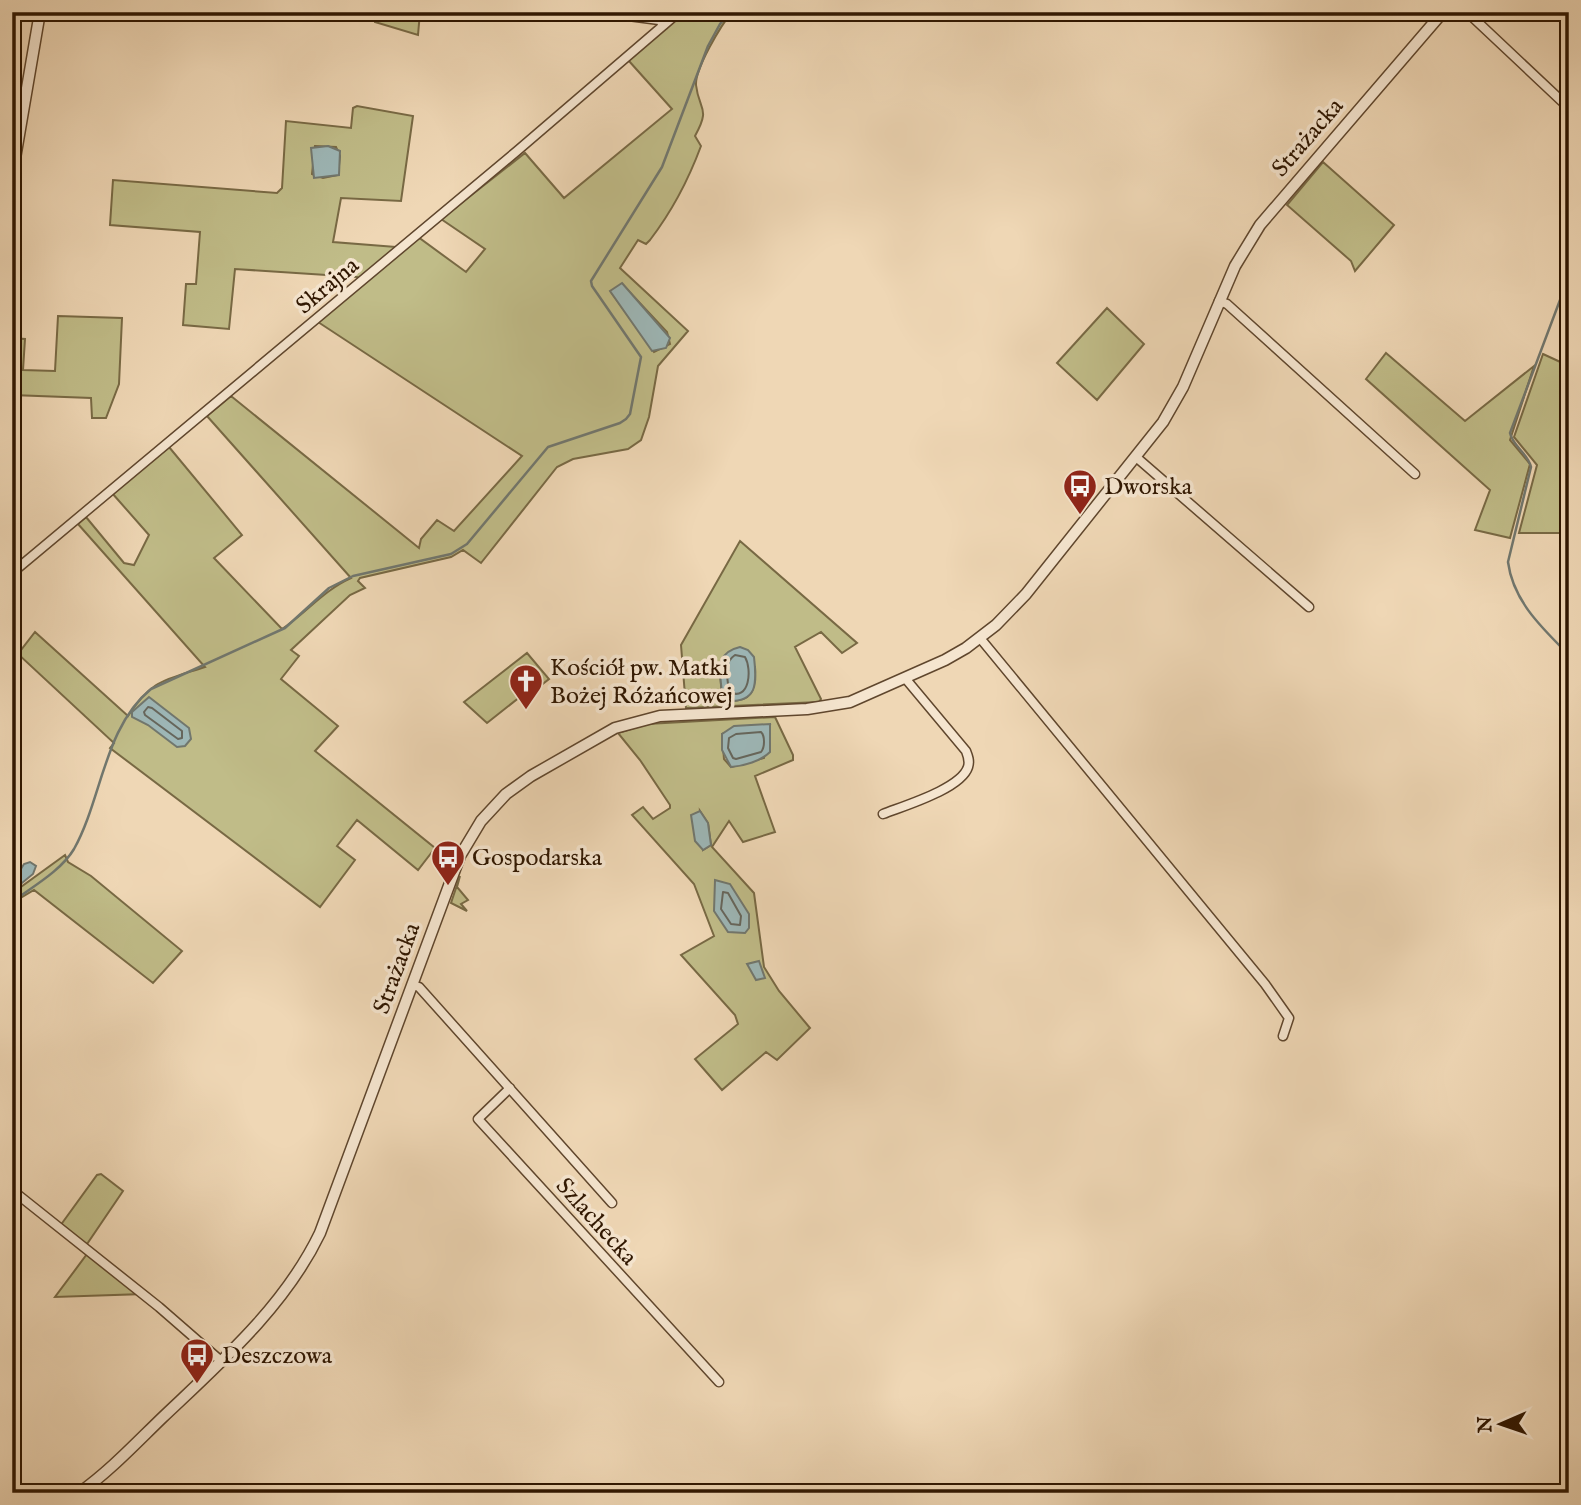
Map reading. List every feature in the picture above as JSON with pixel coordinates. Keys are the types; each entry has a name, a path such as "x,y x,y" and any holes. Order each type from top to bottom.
{"street":[{"path":"12,176 40,12"},
{"path":"598,12 659,20 664,25"},
{"name":"Skrajna","path":"12,573 517,151 679,12"},
{"name":"Strażacka","path":"79,1493 112,1466 221,1361 290,1283 312,1250 457,866 469,838 494,805 519,783 604,734 638,720 669,715 825,707 861,698 955,654 980,638 1021,600 1159,428 1177,399 1234,266 1260,225 1443,12"},
{"path":"1466,12 1569,108"},
{"path":"1219,301 1227,304 1415,474"},
{"path":"1136,457 1310,607"},
{"path":"980,638 1265,984 1289,1018 1283,1036"},
{"path":"883,814 949,786 963,775 969,766 966,751 905,678"},
{"path":"412,985 419,987 612,1203"},
{"name":"Szlachecka","path":"510,1088 478,1119 719,1382"},
{"path":"12,1190 159,1307 221,1361"}],"shaded area":[{"path":"376,12 420,12 418,35 375,22"},
{"path":"679,12 732,12 710,47 697,78 697,93 703,114 695,136 701,146 691,171 673,206 650,240 646,244 638,240 620,268 688,331 658,366 649,417 641,440 628,449 573,459 557,467 481,563 463,550 451,557 360,578 358,581 365,588 350,595 291,650 299,656 281,679 338,726 315,751 435,848 418,870 357,820 337,846 355,860 320,907 110,748 114,743 18,654 35,632 128,716 152,688 169,678 205,667 78,524 86,517 124,563 134,565 149,535 112,493 169,447 242,535 214,558 282,629 332,589 351,578 207,416 231,396 419,548 421,539 437,520 454,531 522,456 318,322 364,282 357,277 235,269 229,329 183,325 186,284 196,284 200,232 110,225 113,180 277,193 282,188 286,121 351,128 353,108 357,106 413,116 401,201 341,198 333,242 396,247 418,237 466,272 485,249 441,219 525,153 564,198 672,109 629,61 629,55","holes":["315,146 336,147 340,156 338,175 323,178 312,174","622,284 667,332 670,344 654,352 611,292"]},
{"path":"1323,162 1394,225 1355,271 1351,261 1287,205"},
{"path":"1107,308 1144,344 1097,400 1057,363"},
{"path":"58,316 122,318 119,384 106,418 92,418 91,398 12,395 12,338 25,339 23,370 55,371"},
{"path":"1386,353 1465,421 1534,366 1510,440 1530,464 1510,538 1475,530 1490,490 1366,379"},
{"path":"1543,354 1569,366 1569,533 1519,533 1537,465 1514,437"},
{"path":"740,541 857,643 842,653 821,632 795,647 821,699 819,702 686,708 681,645","holes":["719,663 755,667 755,683 750,694 741,700 725,701 722,696"]},
{"path":"527,653 549,679 535,690 530,689 487,723 464,702"},
{"path":"775,717 793,755 793,760 755,776 775,832 743,842 729,821 712,847 754,893 764,967 779,991 810,1028 777,1060 766,1052 722,1090 695,1059 738,1024 735,1015 681,955 714,936 694,884 632,815 643,807 653,819 670,808 640,760 618,733 647,724","holes":["770,725 764,758 731,767 724,759 722,734 740,727","700,811 708,823 711,845 703,850"]},
{"path":"65,855 68,862 91,876 182,951 153,983 34,890 12,903 12,886 18,889"},
{"path":"460,876 457,887 468,900 461,904 467,911 451,903"},
{"path":"101,1174 123,1191 85,1247 60,1226 97,1175"},
{"path":"90,1250 143,1294 55,1297"}],"water":[{"path":"328,146 340,151 339,175 314,178 311,148"},
{"path":"622,283 670,338 666,348 652,351 610,291"},
{"path":"740,647 748,650 754,657 755,683 753,690 744,699 725,701 722,695 720,666 727,652"},
{"path":"149,697 189,728 191,739 185,746 177,747 148,725 132,717 132,712"},
{"path":"770,724 770,752 752,762 731,767 722,750 722,734 734,726"},
{"path":"700,811 708,823 711,845 703,850 695,841 691,815"},
{"path":"30,862 36,866 33,874 22,883 13,882 12,875"},
{"path":"715,880 730,884 749,914 749,928 745,933 728,932 714,911"},
{"path":"759,961 765,978 756,980 747,964"}],"waterway":[{"path":"12,902 54,871 74,849 113,743 135,705 151,689 285,628 329,588 353,576 451,554 467,544 548,447 626,419 630,414 641,357 591,281 662,167 708,46 730,12"},
{"path":"1569,300 1560,300 1510,433 1531,467 1508,562 1522,601 1539,624 1569,655"}],"place":[{"name":"Dworska","path":"1080,516"},
{"name":"Kościół pw. Matki Bożej Różańcowej","path":"526,711"},
{"name":"Gospodarska","path":"448,887"},
{"name":"Deszczowa","path":"197,1385"}]}
